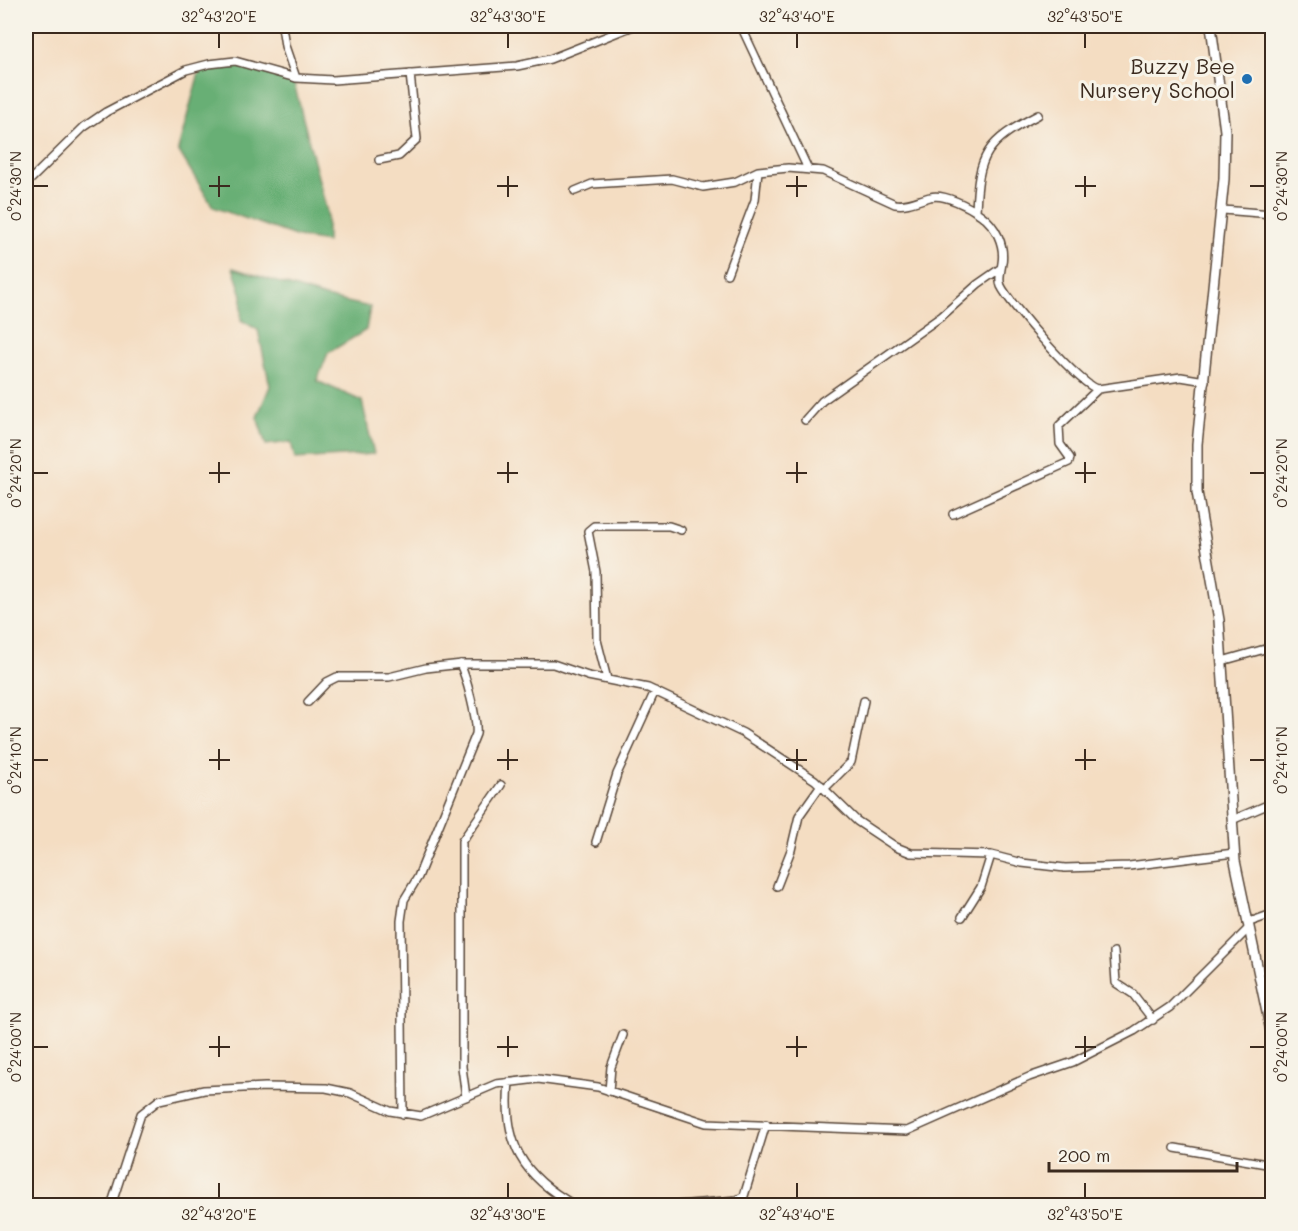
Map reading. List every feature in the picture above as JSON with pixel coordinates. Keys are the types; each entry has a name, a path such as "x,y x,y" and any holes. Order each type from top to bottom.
{"street":[{"path":"282,26 285,46 296,78"},
{"path":"26,184 84,128 105,112 186,70 209,64 235,61 296,78 333,80 517,66 541,61 633,26"},
{"path":"741,26 808,169"},
{"path":"1211,26 1225,131 1222,210 1197,444 1197,492 1215,596 1222,661 1234,853 1248,926 1269,1005 1272,1036"},
{"path":"379,160 399,156 417,139 410,74"},
{"path":"976,212 978,174 982,160 1005,134 1038,115"},
{"path":"575,191 592,184 672,179 703,187 735,182 758,171 780,167 823,171 887,203 907,205 936,196 976,212 987,220 998,234 1003,256 1001,287 1071,371 1087,386 1098,389 1181,378 1204,381"},
{"path":"727,274 754,200 758,171"},
{"path":"1222,210 1272,214"},
{"path":"805,420 822,401 942,316 978,284 1001,268"},
{"path":"953,514 1069,462 1070,458 1060,444 1059,426 1098,389"},
{"path":"607,679 597,640 596,572 588,531 594,526 669,526 681,530"},
{"path":"1222,661 1272,647"},
{"path":"308,702 327,682 337,677 389,677 426,668 460,664 543,662 655,691 743,733 823,787 857,821 903,850 927,855 991,855 1023,863 1065,868 1129,866 1234,853"},
{"path":"403,1114 401,921 404,900 418,877 476,734 477,726 472,703 460,664"},
{"path":"596,842 618,774 655,691"},
{"path":"777,886 791,850 799,816 823,787 851,762 864,701"},
{"path":"466,1097 462,1067 462,841 501,785"},
{"path":"1232,820 1272,803"},
{"path":"962,917 981,887 991,855"},
{"path":"111,1206 141,1114 159,1100 204,1090 326,1088 350,1093 382,1109 422,1116 481,1089 509,1082 551,1080 576,1082 609,1090 706,1123 766,1124 881,1132 913,1130 1029,1077 1073,1062 1153,1020 1170,1007 1248,926 1272,914"},
{"path":"1114,952 1116,983 1136,997 1153,1020"},
{"path":"609,1090 611,1067 623,1035"},
{"path":"509,1082 507,1119 512,1144 542,1184 576,1206"},
{"path":"665,1206 737,1200 744,1196 766,1124"},
{"path":"1175,1148 1272,1165"}],"green space":[{"path":"201,65 235,65 293,79 327,212 327,242 298,237 213,207 178,150"},
{"path":"233,268 325,297 370,307 366,330 328,353 317,381 362,401 374,454 295,459 291,442 266,445 257,417 270,386 258,330 241,320 242,295"}],"place":[{"name":"Buzzy Bee Nursery School","path":"1247,79"}]}
